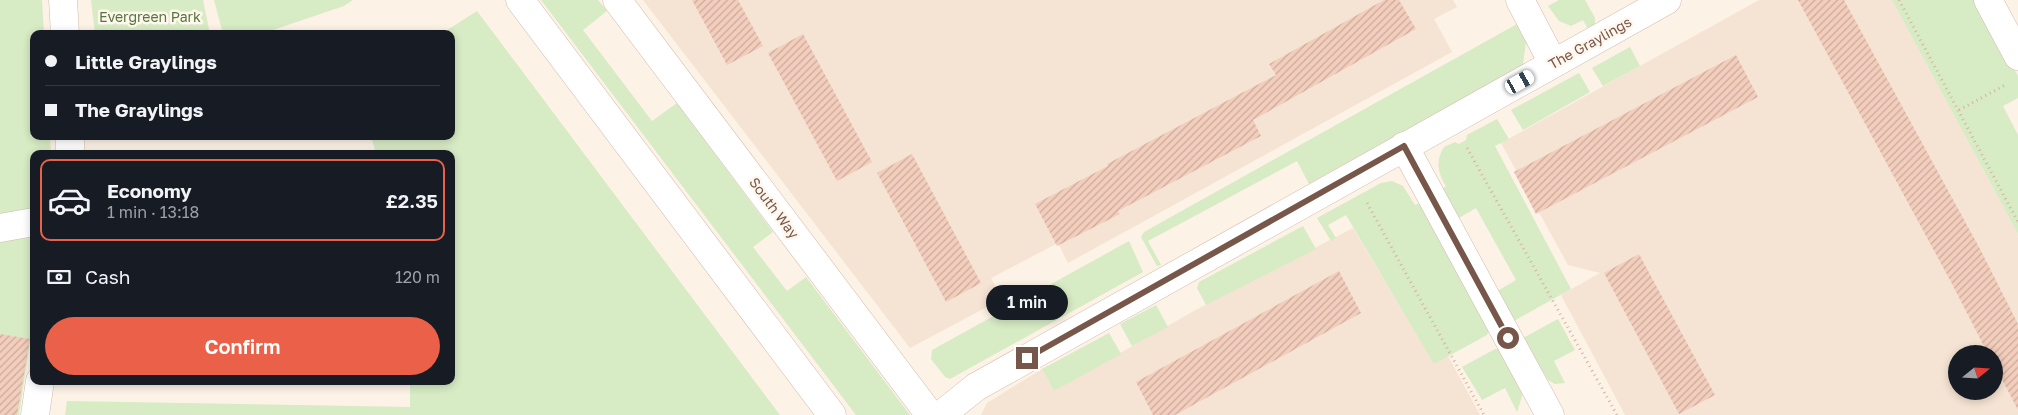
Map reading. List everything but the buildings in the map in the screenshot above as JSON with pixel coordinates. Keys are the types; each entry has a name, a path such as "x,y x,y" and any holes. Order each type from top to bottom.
{"street":[{"path":"63,0 65,30"},
{"path":"520,0 832,415"},
{"name":"South Way","path":"617,0 930,415"},
{"path":"1520,0 1553,63"},
{"name":"The Graylings","path":"942,415 976,387 1667,0"},
{"path":"1988,0 2015,68"},
{"path":"1404,146 1550,415"},
{"path":"0,228 30,223"},
{"path":"35,415 39,385"}],"path":[{"path":"1898,0 2018,222"},
{"path":"1959,110 2015,68"},
{"path":"1464,143 1618,415"},
{"path":"1365,199 1484,415"}],"shaded area":[{"path":"643,0 1453,0 1457,7 1434,19 1452,52 1068,263 1058,243 991,278 1002,299 910,348"},
{"path":"1759,0 1892,0 2018,234 2018,415 1625,415 1561,295 1600,273 1568,265 1501,143"},
{"path":"1353,228 1434,363 1448,356 1480,415 981,415 987,403 1042,369 1054,391 1192,312"}],"green space":[{"path":"0,0 42,0 44,30 30,30 30,140 50,140 51,150 30,150 30,342 19,415 0,415"},
{"name":"Evergreen Park","path":"91,0 203,0 209,30 95,30"},
{"path":"214,0 353,0 344,6 273,30 222,30"},
{"path":"541,0 598,0 607,11 583,30 652,121 677,103 773,232 753,247 787,291 806,277 910,415 856,415"},
{"path":"1559,0 1585,0 1595,18 1595,25 1588,29 1583,20 1571,26 1559,21 1548,6"},
{"path":"1892,0 1976,0 2018,76 2018,98 2003,106 2018,135 2018,234"},
{"path":"477,11 780,415 65,415 67,401 410,407 410,385 455,385 455,150 375,150 372,140 455,140 455,30 447,30"},
{"path":"1517,24 1526,42 1523,64 1309,184 1297,161 1148,241 1161,265 1157,266 1141,237 1144,232"},
{"path":"1630,47 1640,66 1603,86 1592,68"},
{"path":"1579,73 1590,92 1523,130 1511,110"},
{"path":"1497,119 1509,139 1495,146 1571,289 1512,322 1496,292 1516,280 1476,208 1457,219 1440,191 1446,186 1439,167 1439,157 1444,147 1455,142 1459,144 1466,140 1467,135"},
{"path":"1392,181 1403,186 1415,205 1422,202 1491,327 1487,335 1434,364 1346,215 1328,225 1336,238 1331,241 1317,218 1381,183"},
{"path":"1303,226 1316,249 1206,305 1197,288 1199,282"},
{"path":"1129,241 1143,272 950,379 945,377 931,359 932,350"},
{"path":"1156,305 1168,327 1132,346 1120,324"},
{"path":"1558,319 1575,350 1554,361 1565,383 1555,384 1548,380 1523,338"},
{"path":"1109,333 1121,354 1054,391 1042,369"},
{"path":"1495,349 1504,349 1523,393 1517,412 1505,388 1482,400 1462,367"}],"route":[{"path":"1027,358 1404,146 1508,338"}]}
